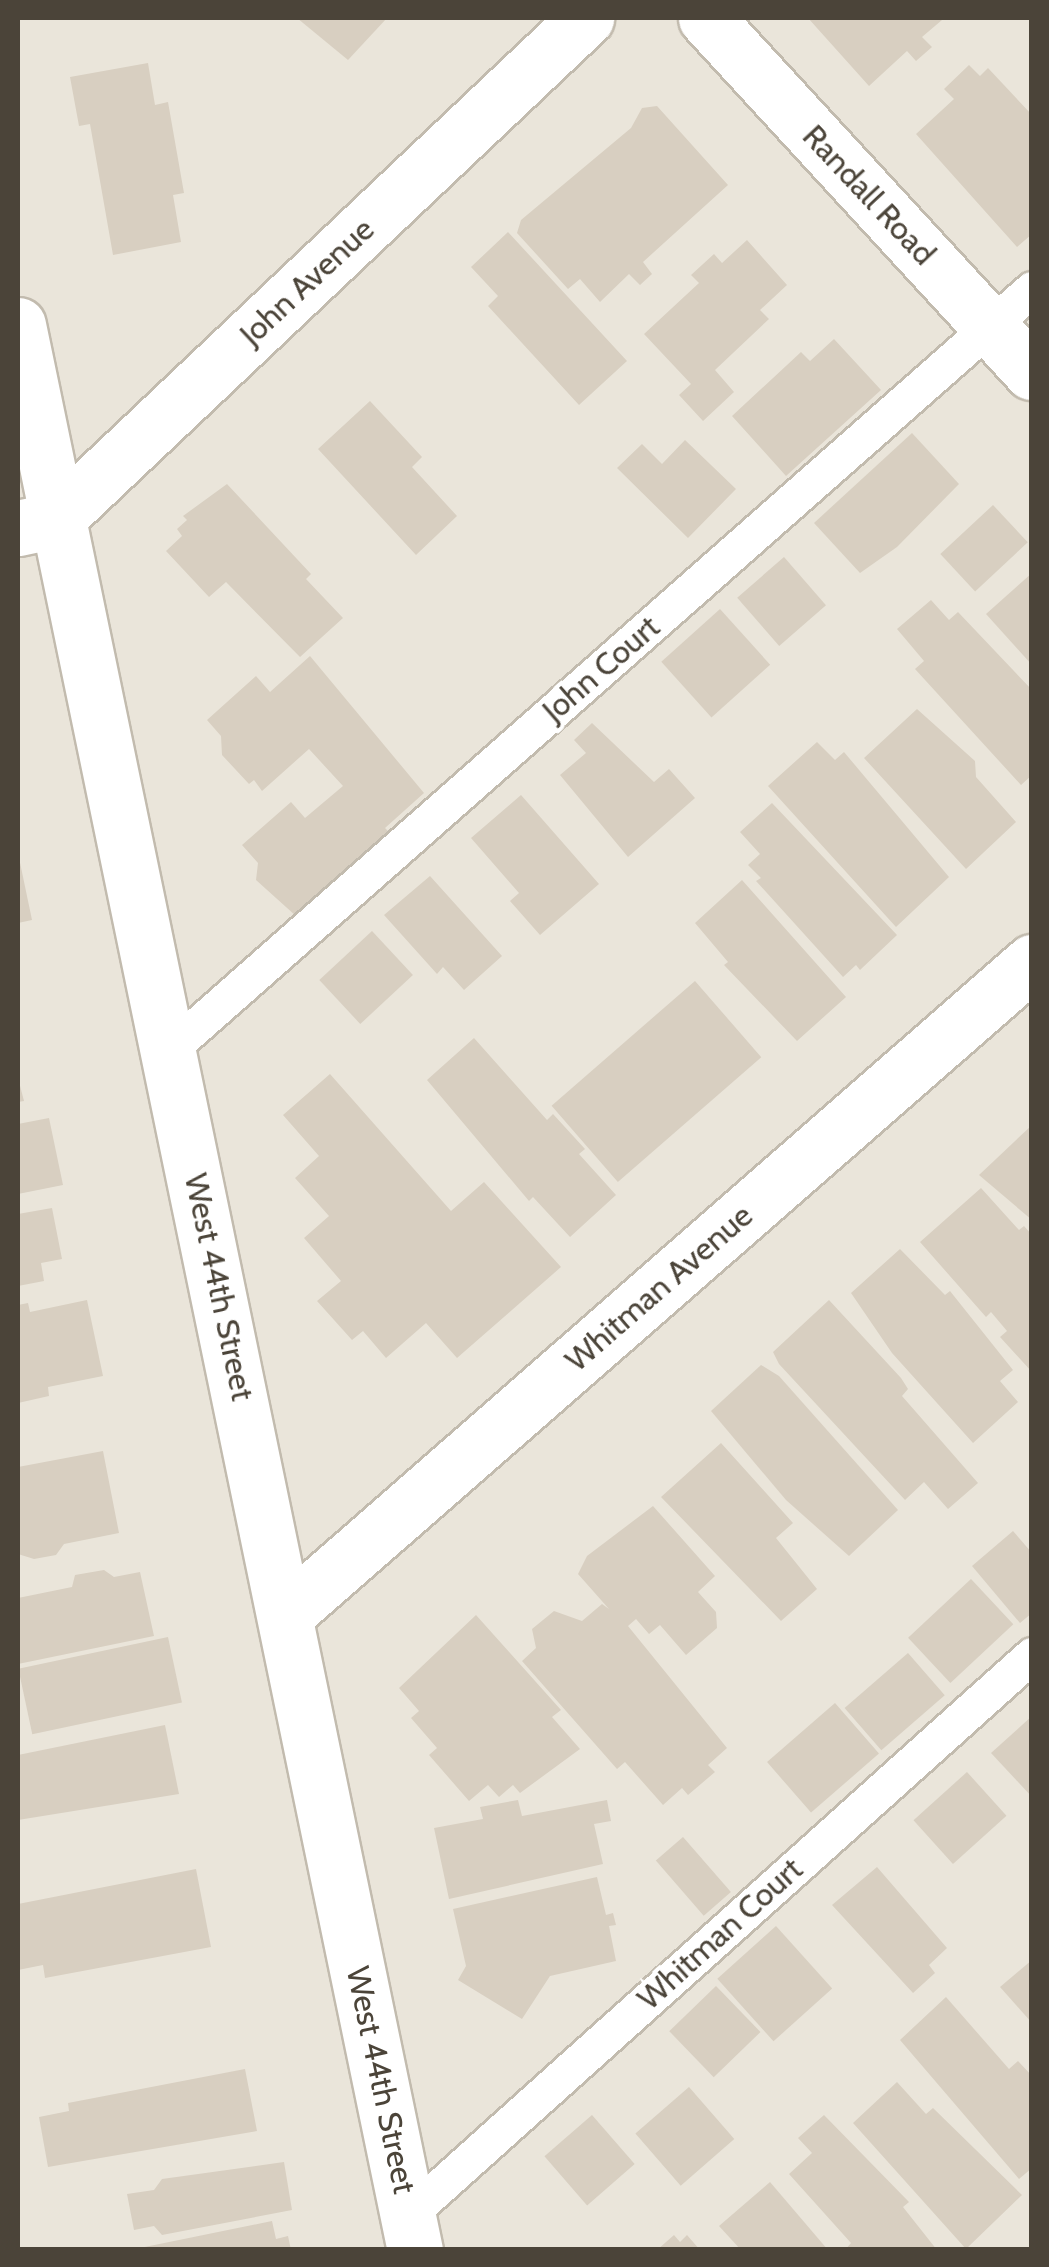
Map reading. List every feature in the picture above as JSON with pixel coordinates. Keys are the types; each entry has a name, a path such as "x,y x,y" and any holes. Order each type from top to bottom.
{"street":[{"name":"John Avenue","path":"36,524 586,18"},
{"name":"Randall Road","path":"706,18 1032,372"},
{"name":"West 44th Street","path":"18,325 36,524 170,1048 412,2232"},
{"name":"Whitman Avenue","path":"286,1614 1032,962"}],"lane":[{"name":"John Court","path":"170,1048 1032,288"},
{"name":"Whitman Court","path":"412,2232 1032,1655"}],"shaded area":[{"path":"18,18 1031,18 1031,2249 18,2249"}],"building":[{"path":"297,18 387,18 348,60"},
{"path":"808,18 942,20 922,37 932,47 916,61 907,51 869,86"},
{"path":"148,63 155,105 168,102 184,193 173,195 181,242 113,255 90,124 79,126 70,77"},
{"path":"969,65 980,76 988,68 1032,115 1032,234 1017,247 916,134 954,99 944,89"},
{"path":"657,106 728,185 643,262 652,274 640,285 629,274 600,302 580,279 568,289 517,233 521,220 631,128 642,108"},
{"path":"508,232 627,361 579,405 488,306 498,296 471,267"},
{"path":"747,240 787,285 760,310 769,319 715,370 734,392 703,421 679,395 691,384 644,334 699,283 691,275 714,254 722,263"},
{"path":"834,339 881,390 786,476 732,416 801,352 810,361"},
{"path":"370,401 422,457 412,467 457,516 416,555 318,449"},
{"path":"912,433 959,484 897,547 860,573 814,523"},
{"path":"685,440 736,489 688,538 617,468 642,444 662,464"},
{"path":"227,484 311,574 306,579 343,618 300,657 226,582 209,597 166,551 182,536 177,529 187,520 183,516"},
{"path":"993,505 1028,542 975,591 940,554"},
{"path":"784,557 826,605 779,646 737,598"},
{"path":"1032,573 1032,665 986,614"},
{"path":"931,600 949,620 958,612 1032,690 1032,775 1021,785 915,669 924,661 897,629"},
{"path":"720,609 770,665 711,718 661,662"},
{"path":"310,656 424,793 385,828 390,833 296,916 256,880 258,863 242,845 291,802 305,818 343,786 309,749 262,791 254,780 249,784 222,755 221,736 207,720 256,676 270,692"},
{"path":"917,709 975,761 976,777 1016,822 966,869 864,758"},
{"path":"592,723 654,782 669,769 695,798 628,857 560,775 586,753 574,740"},
{"path":"817,742 835,760 844,752 949,877 896,927 768,786"},
{"path":"521,795 599,884 540,935 510,901 519,893 471,838"},
{"path":"772,803 897,935 860,970 856,965 843,977 756,881 761,878 748,865 760,854 740,832"},
{"path":"18,853 32,920 18,923"},
{"path":"430,876 502,956 464,990 443,967 437,974 384,915"},
{"path":"742,880 846,997 797,1041 724,965 728,962 695,923"},
{"path":"372,931 413,975 360,1024 319,980"},
{"path":"695,981 761,1057 618,1182 552,1106"},
{"path":"474,1038 547,1120 553,1114 585,1149 579,1154 616,1195 570,1237 533,1197 529,1201 427,1080"},
{"path":"330,1074 451,1211 484,1182 561,1267 457,1358 426,1323 386,1358 363,1331 352,1340 317,1301 341,1281 304,1238 329,1216 295,1178 319,1156 283,1115"},
{"path":"18,1078 24,1101 18,1102"},
{"path":"49,1118 63,1185 18,1194 18,1124"},
{"path":"1032,1125 1032,1220 979,1175"},
{"path":"981,1188 1019,1230 1024,1226 1032,1235 1032,1372 1000,1337 1007,1331 991,1312 986,1317 920,1242"},
{"path":"52,1208 62,1259 41,1263 44,1281 18,1286 18,1214"},
{"path":"900,1249 945,1295 950,1291 1013,1370 1000,1381 1018,1402 973,1443 892,1353 851,1293"},
{"path":"87,1300 103,1376 48,1387 49,1396 18,1403 18,1305 28,1303 30,1312"},
{"path":"829,1300 901,1378 908,1389 902,1396 978,1483 948,1509 924,1482 905,1500 779,1364 773,1352"},
{"path":"761,1365 779,1376 898,1510 849,1556 786,1500 711,1411"},
{"path":"721,1443 793,1523 776,1538 817,1589 781,1621 661,1497"},
{"path":"103,1451 119,1533 64,1544 56,1555 34,1559 18,1554 18,1467"},
{"path":"653,1506 715,1576 698,1592 716,1612 717,1628 686,1655 660,1625 649,1634 636,1619 628,1626 727,1748 708,1765 715,1772 688,1795 682,1788 663,1805 625,1762 617,1769 522,1661 536,1648 532,1629 554,1611 582,1621 602,1604 609,1609 578,1574 587,1556"},
{"path":"1013,1531 1032,1553 1032,1613 1020,1623 972,1566"},
{"path":"104,1570 114,1577 140,1572 154,1636 18,1664 18,1598 72,1587 75,1575"},
{"path":"971,1579 1013,1624 950,1683 908,1638"},
{"path":"476,1615 561,1710 552,1717 580,1749 520,1793 513,1785 499,1797 488,1785 469,1801 429,1755 437,1748 411,1718 419,1711 399,1688"},
{"path":"168,1637 182,1703 32,1734 18,1669"},
{"path":"908,1653 945,1695 881,1750 845,1708"},
{"path":"835,1703 879,1754 811,1813 767,1762"},
{"path":"1032,1716 1032,1797 991,1753"},
{"path":"165,1725 179,1794 18,1820 18,1755"},
{"path":"967,1772 1006,1816 953,1864 913,1820"},
{"path":"518,1800 522,1816 607,1800 611,1821 594,1824 603,1864 449,1899 434,1828 483,1819 480,1807"},
{"path":"683,1837 731,1892 704,1916 656,1861"},
{"path":"877,1867 947,1948 929,1965 935,1973 913,1993 832,1905"},
{"path":"196,1869 211,1947 45,1978 43,1965 18,1970 18,1904"},
{"path":"597,1877 606,1915 613,1913 616,1925 609,1926 616,1961 550,1976 522,2019 458,1980 466,1966 453,1909"},
{"path":"776,1926 832,1988 773,2041 717,1979"},
{"path":"1032,1960 1032,2023 1000,1987"},
{"path":"716,1986 760,2032 714,2077 669,2031"},
{"path":"946,1997 1009,2069 1018,2061 1032,2076 1032,2168 1019,2179 900,2040"},
{"path":"245,2069 257,2131 48,2167 39,2117 69,2111 68,2103"},
{"path":"897,2082 926,2114 933,2108 1022,2195 966,2249 853,2123"},
{"path":"689,2087 734,2139 681,2186 635,2134"},
{"path":"592,2115 635,2164 587,2205 544,2156"},
{"path":"824,2115 909,2202 903,2207 937,2250 845,2250 851,2243 789,2174 812,2153 798,2138"},
{"path":"284,2162 292,2210 162,2235 154,2226 134,2230 127,2194 154,2190 162,2179"},
{"path":"770,2182 828,2250 741,2250 719,2226"},
{"path":"272,2221 276,2239 288,2236 291,2250 130,2250"},
{"path":"674,2235 680,2242 687,2235 700,2250 657,2250"}]}
